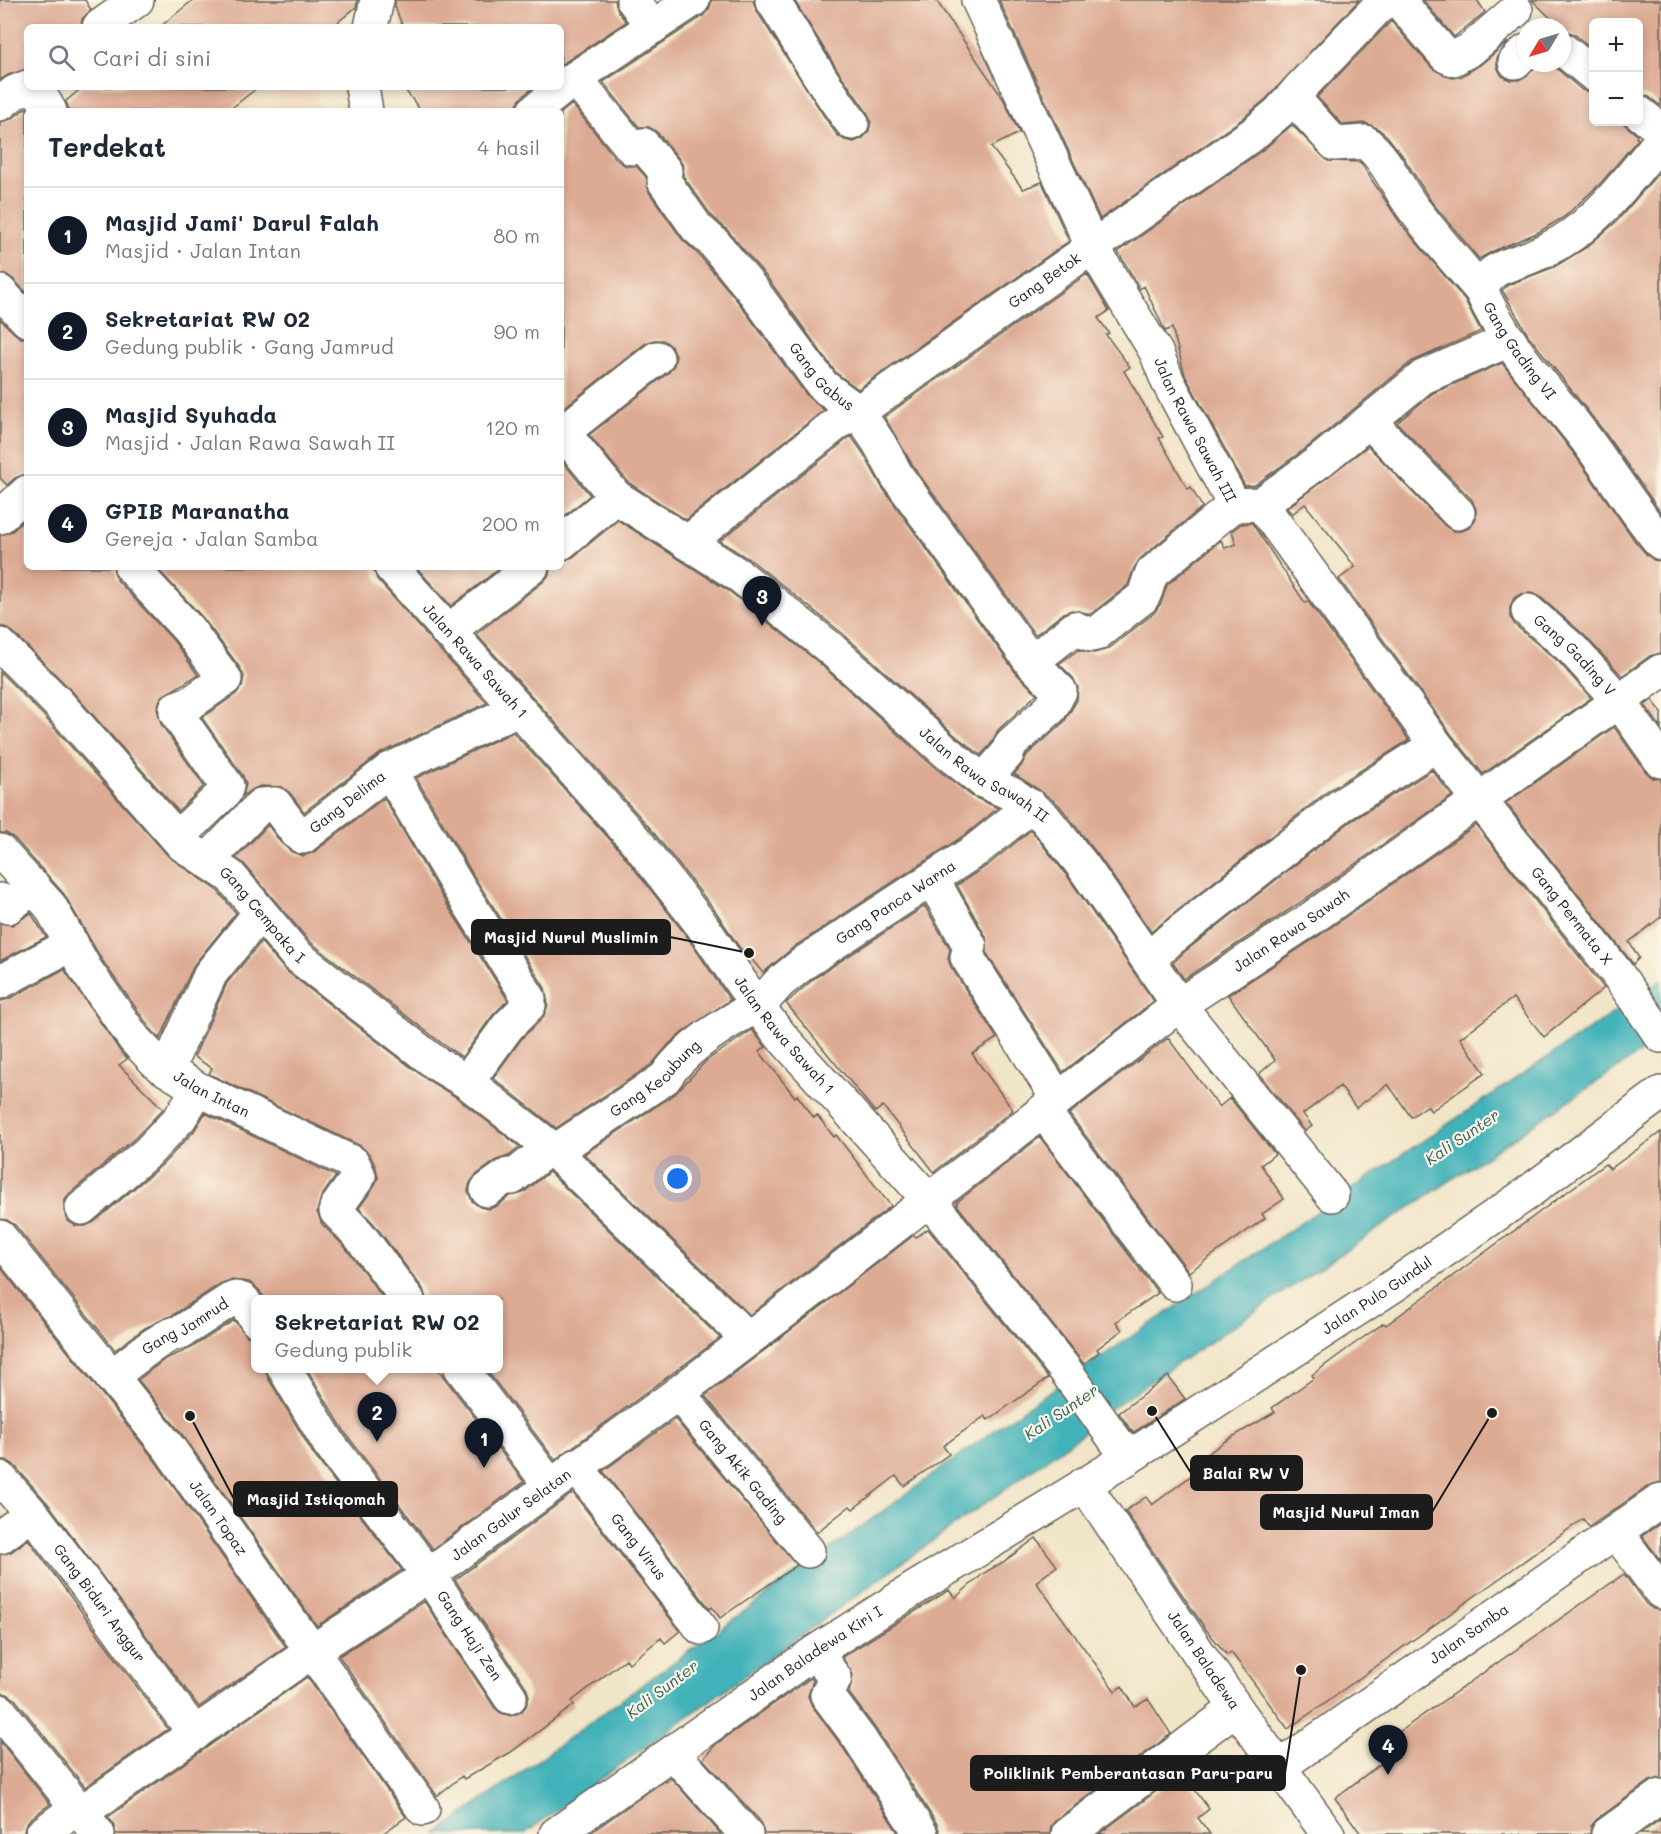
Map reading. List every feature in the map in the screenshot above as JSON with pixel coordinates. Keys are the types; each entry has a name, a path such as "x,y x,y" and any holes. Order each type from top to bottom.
{"street":[{"path":"103,24 137,0"},
{"path":"372,24 377,0"},
{"path":"633,0 653,27"},
{"path":"564,87 693,0"},
{"path":"772,0 813,62 832,96 852,123"},
{"name":"Jalan Rawa Sawah III","path":"978,0 1093,248 1156,352 1168,382 1248,504 1479,800"},
{"name":"Gang Betok","path":"687,543 841,420 858,412 1253,134 1293,98 1384,0"},
{"path":"1398,0 1446,57 1453,59 1519,12"},
{"path":"1571,57 1589,72"},
{"name":"Gang Gabus","path":"575,78 632,148 643,145 665,171 664,181 697,228 714,243 754,292 823,386 858,412 879,443 897,476 1031,662 1060,691 1051,708 1011,744 1007,754 983,780"},
{"path":"0,104 15,92 24,88"},
{"path":"38,90 48,108"},
{"path":"362,90 366,108"},
{"path":"538,108 560,90"},
{"path":"1293,98 1335,144 1365,142 1375,149 1415,212 1481,290"},
{"path":"1643,116 1661,130"},
{"name":"Gang Gading VI","path":"1661,140 1594,217 1562,241 1520,261 1499,267 1485,281 1481,290 1509,340 1539,382 1579,430 1661,543"},
{"path":"0,292 24,317"},
{"path":"1031,662 1075,628 1091,635 1096,634 1142,598 1147,591 1147,581 1152,573 1248,504 1320,461 1423,377 1509,340"},
{"path":"564,429 657,358"},
{"path":"1369,421 1458,513"},
{"name":"Jalan Rawa Sawah II","path":"564,433 616,496 740,576 830,648 945,751 983,780 1014,795 1044,817 1083,866 1179,1005 1332,1195"},
{"path":"564,540 616,496"},
{"path":"134,570 188,629 225,680 192,702 176,708 176,713 227,786 225,792 177,838"},
{"name":"Jalan Rawa Sawah 1","path":"394,570 636,841 701,924 781,1036 929,1200 1063,1367 1122,1449"},
{"path":"447,632 528,570"},
{"name":"Gang Gading V","path":"1528,611 1572,649 1619,701 1661,761"},
{"name":"Gang Cempaka I","path":"0,645 57,702 183,845 230,876 296,955 437,1064 467,1082 552,1149"},
{"name":"Jalan Rawa Sawah","path":"929,1200 1179,1005 1309,920 1661,671"},
{"name":"Gang Delima","path":"207,861 261,805 275,804 296,832 303,837 389,771 518,710"},
{"path":"1149,959 1171,939 1340,806 1436,745"},
{"path":"389,771 457,885 529,998 529,1005 508,1026 467,1082"},
{"name":"Gang Permata X","path":"1479,800 1628,989 1661,1036"},
{"name":"Gang Panca Warna","path":"760,1004 805,962 976,850 1031,806"},
{"name":"Jalan Intan","path":"0,851 50,906 86,970 135,1040 159,1065 198,1089 353,1163 359,1176 336,1211 359,1235 405,1295"},
{"path":"932,879 970,946 967,957 1051,1105 1175,1284"},
{"path":"0,900 8,907 34,888"},
{"path":"167,1070 211,973 260,913"},
{"path":"0,982 72,944"},
{"name":"Gang Kecubung","path":"487,1190 508,1175 512,1178 552,1149 665,1078 674,1063 733,1019 760,1004"},
{"path":"82,1208 148,1152 180,1118 198,1089"},
{"name":"Jalan Pulo Gundul","path":"1084,1484 1122,1449 1411,1273 1522,1197 1661,1093"},
{"path":"552,1149 748,1339"},
{"name":"Jalan Galur Selatan","path":"42,1834 86,1818 195,1734 310,1652 429,1575 678,1393 929,1200"},
{"name":"Jalan Topaz","path":"0,1238 169,1448 310,1652 423,1809"},
{"name":"Gang Jamrud","path":"111,1377 159,1342 181,1332 230,1300 236,1298 243,1300 251,1313"},
{"path":"287,1373 330,1445 429,1575"},
{"path":"465,1373 550,1485"},
{"name":"Gang Akik Gading","path":"678,1393 808,1551"},
{"name":"Gang Virus","path":"576,1466 701,1628"},
{"name":"Gang Biduri Anggur","path":"0,1478 93,1594 195,1734"},
{"name":"Jalan Baladewa Kiri I","path":"556,1834 815,1652 1084,1484"},
{"name":"Jalan Baladewa","path":"1084,1484 1236,1708 1328,1834"},
{"name":"Jalan Samba","path":"1279,1767 1661,1500"},
{"path":"0,1537 31,1514"},
{"path":"1616,1532 1661,1592"},
{"name":"Gang Haji Zen","path":"429,1575 510,1697"},
{"path":"815,1652 835,1678 827,1695 859,1738 921,1834"},
{"path":"1068,1834 1236,1708"},
{"path":"0,1711 86,1818"},
{"path":"673,1753 746,1834"},
{"path":"1608,1834 1661,1796"}],"shaded area":[{"path":"131,90 319,90 317,100 319,108 145,108"}],"water":[{"name":"Kali Sunter","path":"1661,981 1661,1039 1101,1415 1079,1436 524,1834 436,1834 1028,1406"}],"building":[{"path":"0,0 85,0 91,10 82,19 81,24 24,24 24,70 0,80"},
{"path":"193,0 358,0 356,7 336,24 164,24"},
{"path":"395,0 615,0 618,11 626,22 564,63 564,24 402,24 395,7"},
{"path":"712,0 753,0 756,10 837,135 854,142 863,138 869,131 871,121 794,0 936,0 1004,100 1019,133 991,147 1023,189 1042,182 1069,241 858,389 836,373 769,280 728,231 711,215 683,176 683,166 679,159 657,132 649,127 639,127 603,82 703,16"},
{"path":"999,0 1359,0 1266,99 1242,119 1100,219"},
{"path":"1423,0 1477,0 1485,12 1454,37"},
{"path":"1532,0 1661,0 1661,106 1643,95 1643,18 1589,18 1589,47 1571,33 1571,18 1551,18"},
{"path":"1391,21 1432,68 1453,78 1462,76 1480,65 1508,42 1497,58 1497,67 1502,76 1510,80 1519,80 1531,72 1561,72 1582,90 1589,92 1589,126 1627,126 1637,135 1638,139 1601,183 1564,217 1537,233 1479,259 1431,201 1387,136 1377,128 1365,123 1343,125 1317,97"},
{"path":"79,90 254,90 232,108 68,108 66,101"},
{"path":"405,90 530,90 522,97 516,108 419,108"},
{"path":"572,104 617,160 626,166 636,166 646,177 649,192 682,239 700,256 739,303 808,397 824,410 686,520 629,483 589,435 669,372 676,356 671,346 663,340 646,343 564,408 564,111"},
{"path":"24,109 24,290 6,274 0,274 0,122 11,119"},
{"path":"1292,125 1328,161 1360,162 1401,224 1465,300 1481,331 1411,362 1309,446 1255,485 1245,486 1185,375 1172,328 1165,331 1144,286 1140,289 1118,252 1264,149"},
{"path":"1661,170 1661,513 1605,433 1528,335 1502,290 1508,285 1554,267 1587,247 1616,222"},
{"path":"1087,274 1109,311 1098,318 1109,333 1106,335 1130,367 1124,371 1163,437 1159,438 1188,489 1191,487 1202,507 1140,559 1128,585 1091,614 1072,610 1064,613 1035,635 913,466 884,417"},
{"path":"0,319 14,333 24,338 24,475 15,478 7,485 0,478"},
{"path":"1502,363 1575,455 1635,541 1647,555 1654,560 1661,561 1661,653 1650,656 1622,676 1584,635 1540,597 1531,593 1521,594 1514,598 1510,608 1510,617 1515,625 1559,662 1591,698 1483,774 1451,734 1339,579 1355,567 1305,504 1292,514 1287,508 1368,446 1445,526 1453,531 1462,531 1471,527 1476,518 1476,509 1472,500 1397,423 1433,393"},
{"path":"851,436 882,487 1016,673 1037,694 998,730 991,744 981,755 957,737 842,633 752,561 720,541"},
{"path":"564,464 590,495 564,517"},
{"path":"618,520 729,591 818,662 933,766 972,796 998,808 965,835 795,946 763,973 743,949 741,950 716,912 650,828 476,634 543,582 549,575 550,570 564,570 564,560 573,557"},
{"path":"24,521 24,570 114,570 117,580 174,641 198,675 161,697 157,708 161,724 204,786 178,811 70,689 13,632 0,627 0,535 12,531"},
{"path":"1252,523 1305,603 1308,601 1409,740 1328,791 1151,932 1098,855 1059,805 1014,774 1027,755 1064,722 1077,700 1078,688 1073,678 1059,664 1078,650 1094,653 1108,649 1154,613 1161,603 1167,585 1221,540 1225,548 1236,544 1232,531 1241,524"},
{"path":"159,570 374,570 377,579 487,703 381,753 304,812 290,793 282,787 260,786 243,796 246,784 243,776 202,718 236,694 242,686 244,676 203,618"},
{"path":"419,570 497,570 451,606"},
{"path":"0,672 43,715 169,857 217,890 236,913 194,965 160,1039 102,960 64,894 14,838 6,833 0,833"},
{"path":"1652,700 1661,711 1661,728 1645,705"},
{"path":"1614,727 1646,772 1653,778 1661,779 1661,917 1629,942 1639,958 1633,964 1506,803"},
{"path":"513,732 622,853 686,935 730,1000 683,1032 652,1064 556,1128 493,1078 522,1038 543,1018 548,1005 545,988 473,875 416,778"},
{"path":"1432,770 1452,796 1298,904 1184,979 1173,963 1183,953 1351,821"},
{"path":"384,798 441,895 508,1000 493,1015 462,1057 309,941 244,864 236,858 268,825 281,843 292,852 303,856 314,852"},
{"path":"1476,825 1604,988 1544,1037 1513,998 1460,1038 1485,1073 1431,1111 1427,1106 1411,1117 1388,1084 1356,1108 1340,1086 1303,1114 1312,1126 1305,1131 1259,1074 1275,1060 1228,995 1320,935"},
{"path":"1031,830 1068,877 1154,1001 1063,1072 987,954 986,937 957,885 988,865"},
{"path":"925,906 950,949 948,959 951,967 997,1038 972,1054 1013,1110 934,1172 883,1106 875,1112 786,1003 816,977"},
{"path":"31,913 46,937 0,961 0,923 12,925"},
{"path":"261,942 285,970 426,1079 456,1097 520,1147 476,1175 468,1191 472,1201 480,1207 489,1209 497,1206 510,1196 523,1193 549,1172 720,1338 555,1460 489,1373 503,1373 503,1295 425,1295 423,1289 374,1224 359,1208 378,1178 370,1155 361,1146 209,1074 212,1068 194,1057 227,983"},
{"path":"64,969 127,1059 119,1065 163,1109 135,1138 69,1194 64,1202 64,1211 68,1221 76,1226 85,1226 94,1222 162,1165 194,1131 205,1113 336,1176 321,1197 317,1212 322,1224 345,1247 381,1295 262,1295 249,1282 230,1280 220,1284 173,1315 145,1328 115,1350 15,1225 0,1219 0,1001 9,999"},
{"path":"752,1030 766,1047 759,1051 795,1097 797,1095 814,1118 817,1115 834,1137 836,1135 891,1206 750,1315 584,1154 675,1094 706,1061"},
{"path":"1168,1038 1219,1107 1230,1098 1275,1154 1261,1165 1284,1199 1262,1214 1265,1218 1189,1272 1069,1114"},
{"path":"1661,1132 1661,1482 1650,1485 1589,1527 1583,1519 1288,1729 1231,1652 1227,1655 1205,1628 1125,1511 1146,1497 1152,1505 1208,1463 1204,1457 1222,1443 1275,1412 1272,1408 1314,1378 1312,1375 1347,1349 1384,1323 1386,1325 1605,1164 1610,1169"},
{"path":"1040,1137 1158,1293 1116,1322 1122,1330 1097,1349 1099,1352 1084,1364 957,1205 957,1202"},
{"path":"928,1229 1048,1378 988,1420 985,1416 943,1446 949,1454 904,1486 896,1476 853,1509 850,1506 817,1532 705,1396 914,1235 916,1237"},
{"path":"0,1267 154,1459 286,1647 199,1707 50,1506 14,1465 6,1460 0,1460"},
{"path":"234,1320 247,1336 251,1337 251,1373 266,1373 314,1455 402,1570 317,1626 184,1437 138,1380 165,1359 191,1348"},
{"path":"309,1373 441,1373 524,1482 433,1549 346,1434"},
{"path":"1168,1376 1185,1399 1133,1433 1119,1413"},
{"path":"675,1419 797,1565 720,1618 712,1607 710,1609 603,1471"},
{"path":"573,1493 680,1631 665,1643 661,1638 629,1663 626,1659 572,1701 574,1705 511,1752 464,1779 462,1776 437,1796 339,1656 424,1601 495,1708 511,1716 521,1712 529,1696 526,1687 455,1580"},
{"path":"1661,1523 1661,1561 1642,1536"},
{"path":"1036,1538 1057,1566 1036,1582 1115,1691 1122,1686 1135,1707 1148,1699 1171,1734 1057,1819 1051,1826 1050,1834 940,1834 937,1824 875,1728 849,1693 853,1675 842,1657 949,1590 955,1598 984,1573"},
{"path":"28,1539 168,1729 85,1787 15,1699 0,1693 0,1555 11,1552"},
{"path":"1624,1574 1646,1604 1653,1609 1661,1610 1661,1778 1650,1781 1597,1819 1591,1826 1590,1834 1361,1834 1335,1798 1404,1746 1396,1734"},
{"path":"307,1677 406,1817 382,1834 116,1834 113,1823 108,1817"},
{"path":"811,1678 813,1680 808,1696 812,1706 844,1749 899,1834 764,1834 760,1821 703,1759 716,1744"},
{"path":"0,1741 50,1804 30,1819 21,1834 0,1834"},
{"path":"1182,1772 1209,1809 1198,1818 1210,1834 1099,1834"},
{"path":"671,1778 721,1834 589,1834 665,1780 666,1782"},
{"path":"1661,1819 1661,1834 1640,1834"}],"place":[{"name":"Masjid Syuhada","path":"762,626"},
{"name":"Masjid Nurul Muslimin","path":"749,953"},
{"name":"Balai RW V","path":"1152,1411"},
{"name":"Masjid Nurul Iman","path":"1492,1413"},
{"name":"Masjid Istiqomah","path":"190,1416"},
{"name":"Sekretariat RW 02","path":"377,1442"},
{"name":"Masjid Jami' Darul Falah","path":"484,1468"},
{"name":"Poliklinik Pemberantasan Paru-paru","path":"1301,1670"},
{"name":"GPIB Maranatha","path":"1388,1775"}]}
